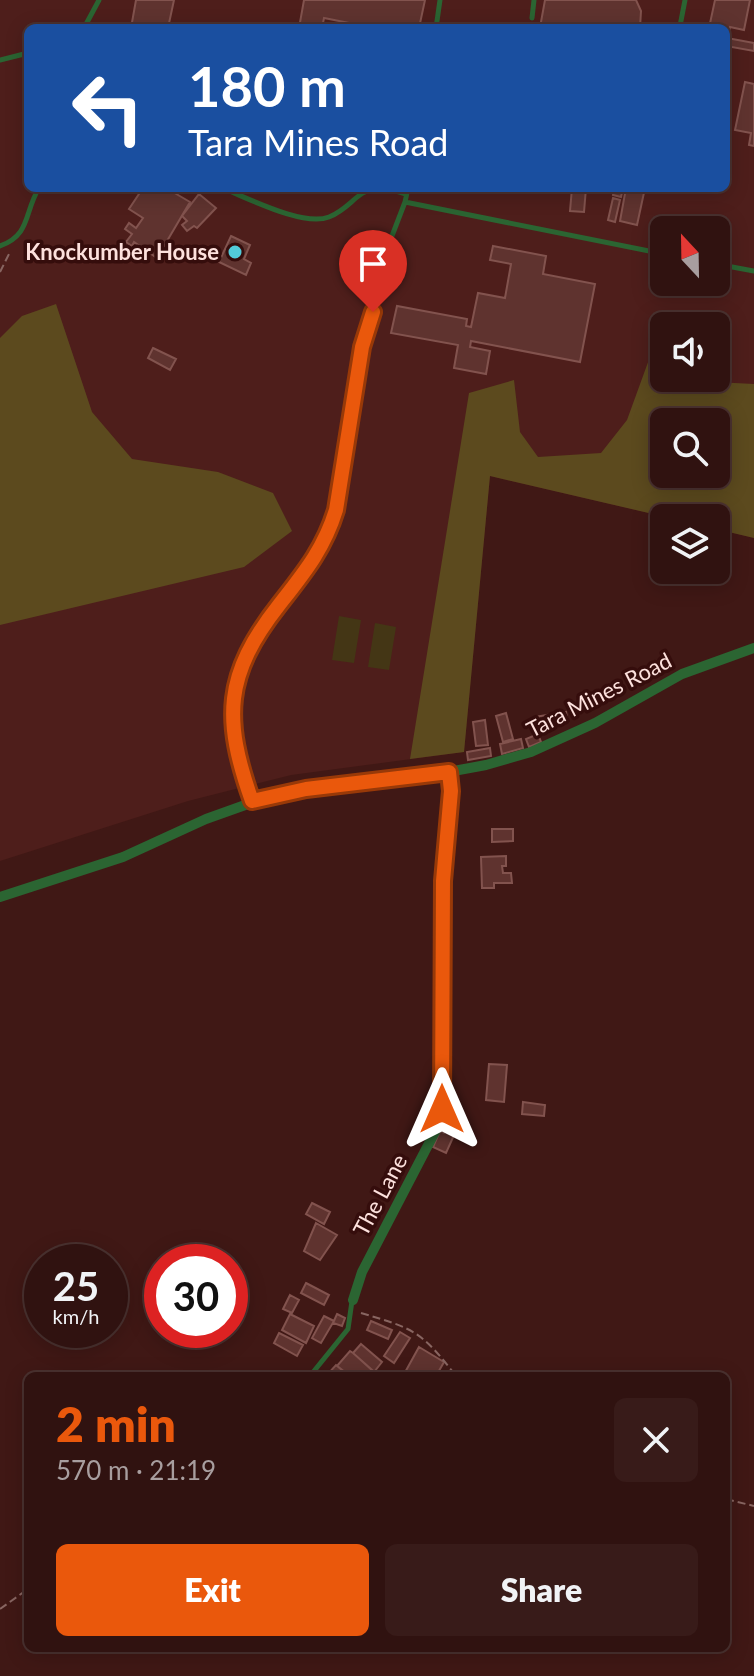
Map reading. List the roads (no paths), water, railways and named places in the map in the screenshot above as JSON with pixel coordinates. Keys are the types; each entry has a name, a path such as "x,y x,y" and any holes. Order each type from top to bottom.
{"street":[{"name":"Tara Mines Road","path":"0,897 123,857 252,801 320,787 449,772 494,763 552,744 674,678 754,648"},
{"name":"The Lane","path":"353,1300 362,1272 438,1126 442,1109 443,881 450,800 449,772"}],"lane":[{"path":"86,24 99,0"},
{"path":"437,24 440,0"},
{"path":"532,18 534,0"},
{"path":"680,24 685,0"},
{"path":"0,60 24,54"},
{"path":"0,246 15,240 24,228 37,192"},
{"path":"233,192 301,218 326,219 347,208 362,192"},
{"path":"252,801 236,755 231,719 232,698 255,637 311,567 330,529 336,510 362,347 373,312 382,262 407,192"},
{"path":"405,202 650,251"},
{"path":"730,267 754,271"},
{"path":"313,1372 348,1329 353,1300"}],"place":[{"name":"Knockumber House","path":"235,252"}]}
